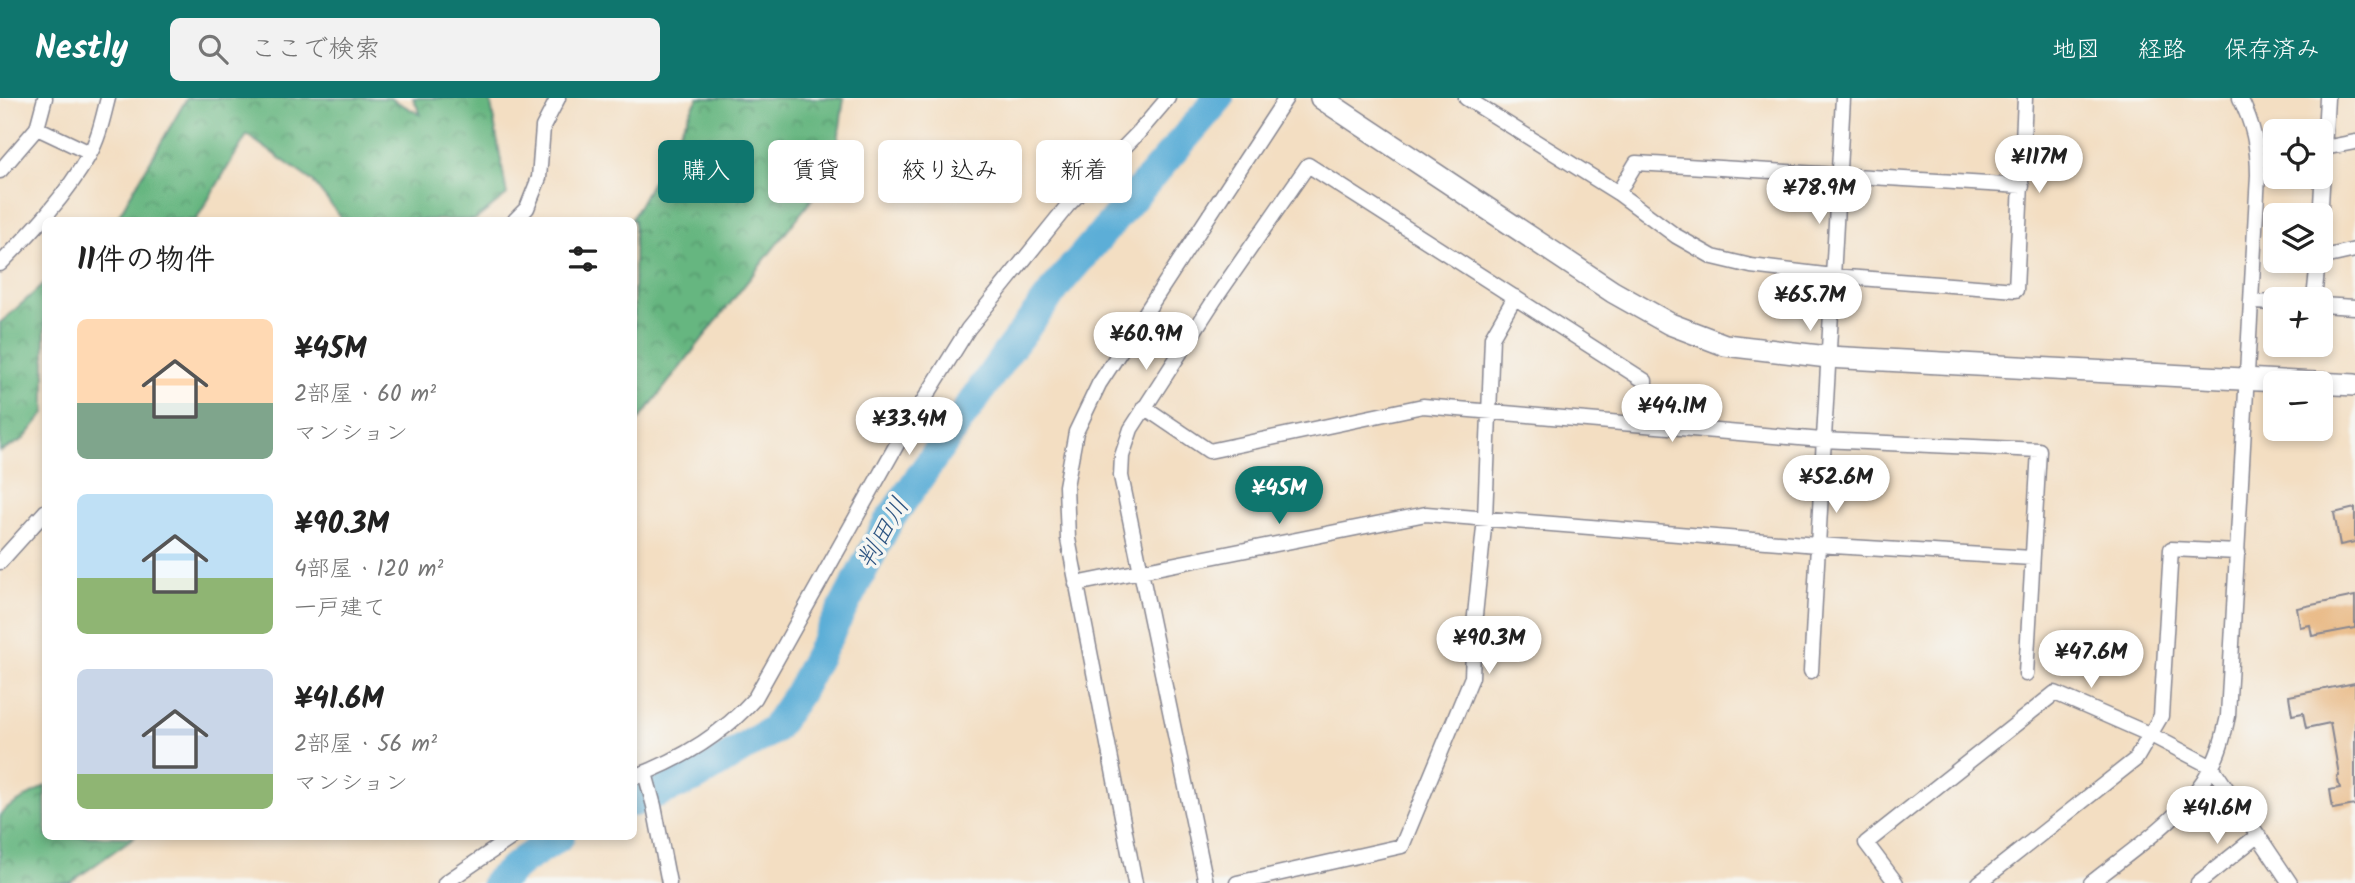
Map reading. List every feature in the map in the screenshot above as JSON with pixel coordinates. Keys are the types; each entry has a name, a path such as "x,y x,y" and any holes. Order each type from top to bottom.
{"street":[{"path":"0,171 37,128 45,98"},
{"path":"45,217 65,192 90,153 108,98"},
{"path":"518,217 527,208 539,178 543,127 558,98"},
{"path":"669,883 654,806 642,778 735,720 755,698 901,437 968,330 1068,205 1168,98"},
{"path":"1135,883 1068,539 1066,486 1076,432 1099,384 1127,339 1286,98"},
{"path":"1321,98 1613,292 1670,324 1725,345 1828,356 2355,385"},
{"path":"1466,98 1618,193 1676,236 1713,257 1751,266 1833,276 2016,290 2025,98"},
{"path":"1811,671 1843,98"},
{"path":"2091,883 2174,816 2192,796 2212,767 2228,716 2253,302 2258,148 2254,127 2240,98"},
{"path":"2326,119 2327,98"},
{"path":"37,128 90,153"},
{"path":"2333,146 2355,142"},
{"path":"1618,193 1636,163 2022,186"},
{"path":"1206,883 1121,476 1122,456 1131,429 1144,407 1308,166 1645,381 1643,423"},
{"path":"0,264 42,220"},
{"path":"2333,256 2355,250"},
{"path":"1237,883 1402,846 1472,677 1474,625 1485,518 1492,337 1516,297"},
{"path":"2253,302 2263,302"},
{"path":"2333,306 2355,307"},
{"path":"1144,407 1209,451 1423,406 1822,440 2039,450 2026,674"},
{"path":"1076,584 1426,514 1817,545 2032,558"},
{"path":"0,562 42,515"},
{"path":"1979,883 2136,759 2151,735 2161,716 2171,549 2238,552"},
{"path":"1896,883 1866,843 2055,693 2151,735 2212,767 2290,883"},
{"path":"2198,883 2257,836"},
{"path":"446,883 508,840"}],"green space":[{"path":"187,98 390,98 421,115 413,98 490,98 507,195 479,217 341,217 312,181 247,135 198,217 118,217"},
{"path":"698,98 844,98 838,140 768,140 768,203 809,203 637,422 637,217 633,217 658,171 658,203 754,203 754,140 675,140"},
{"path":"42,286 42,417 24,439 0,452 0,323"},
{"path":"42,788 42,840 130,840 70,883 0,883 0,815"}],"building":[{"path":"2355,508 2355,542 2340,545 2334,513"},
{"path":"2355,596 2355,628 2312,636 2310,625 2300,627 2297,608"},
{"path":"2355,683 2355,805 2333,809 2330,790 2340,788 2330,723 2306,728 2303,713 2292,715 2289,696"}],"waterway":[{"name":"判田川","path":"637,801 696,777 774,729 798,694 888,522 1006,354 1061,281 1219,98"},
{"name":"判田川","path":"496,883 522,861 554,840"}]}
